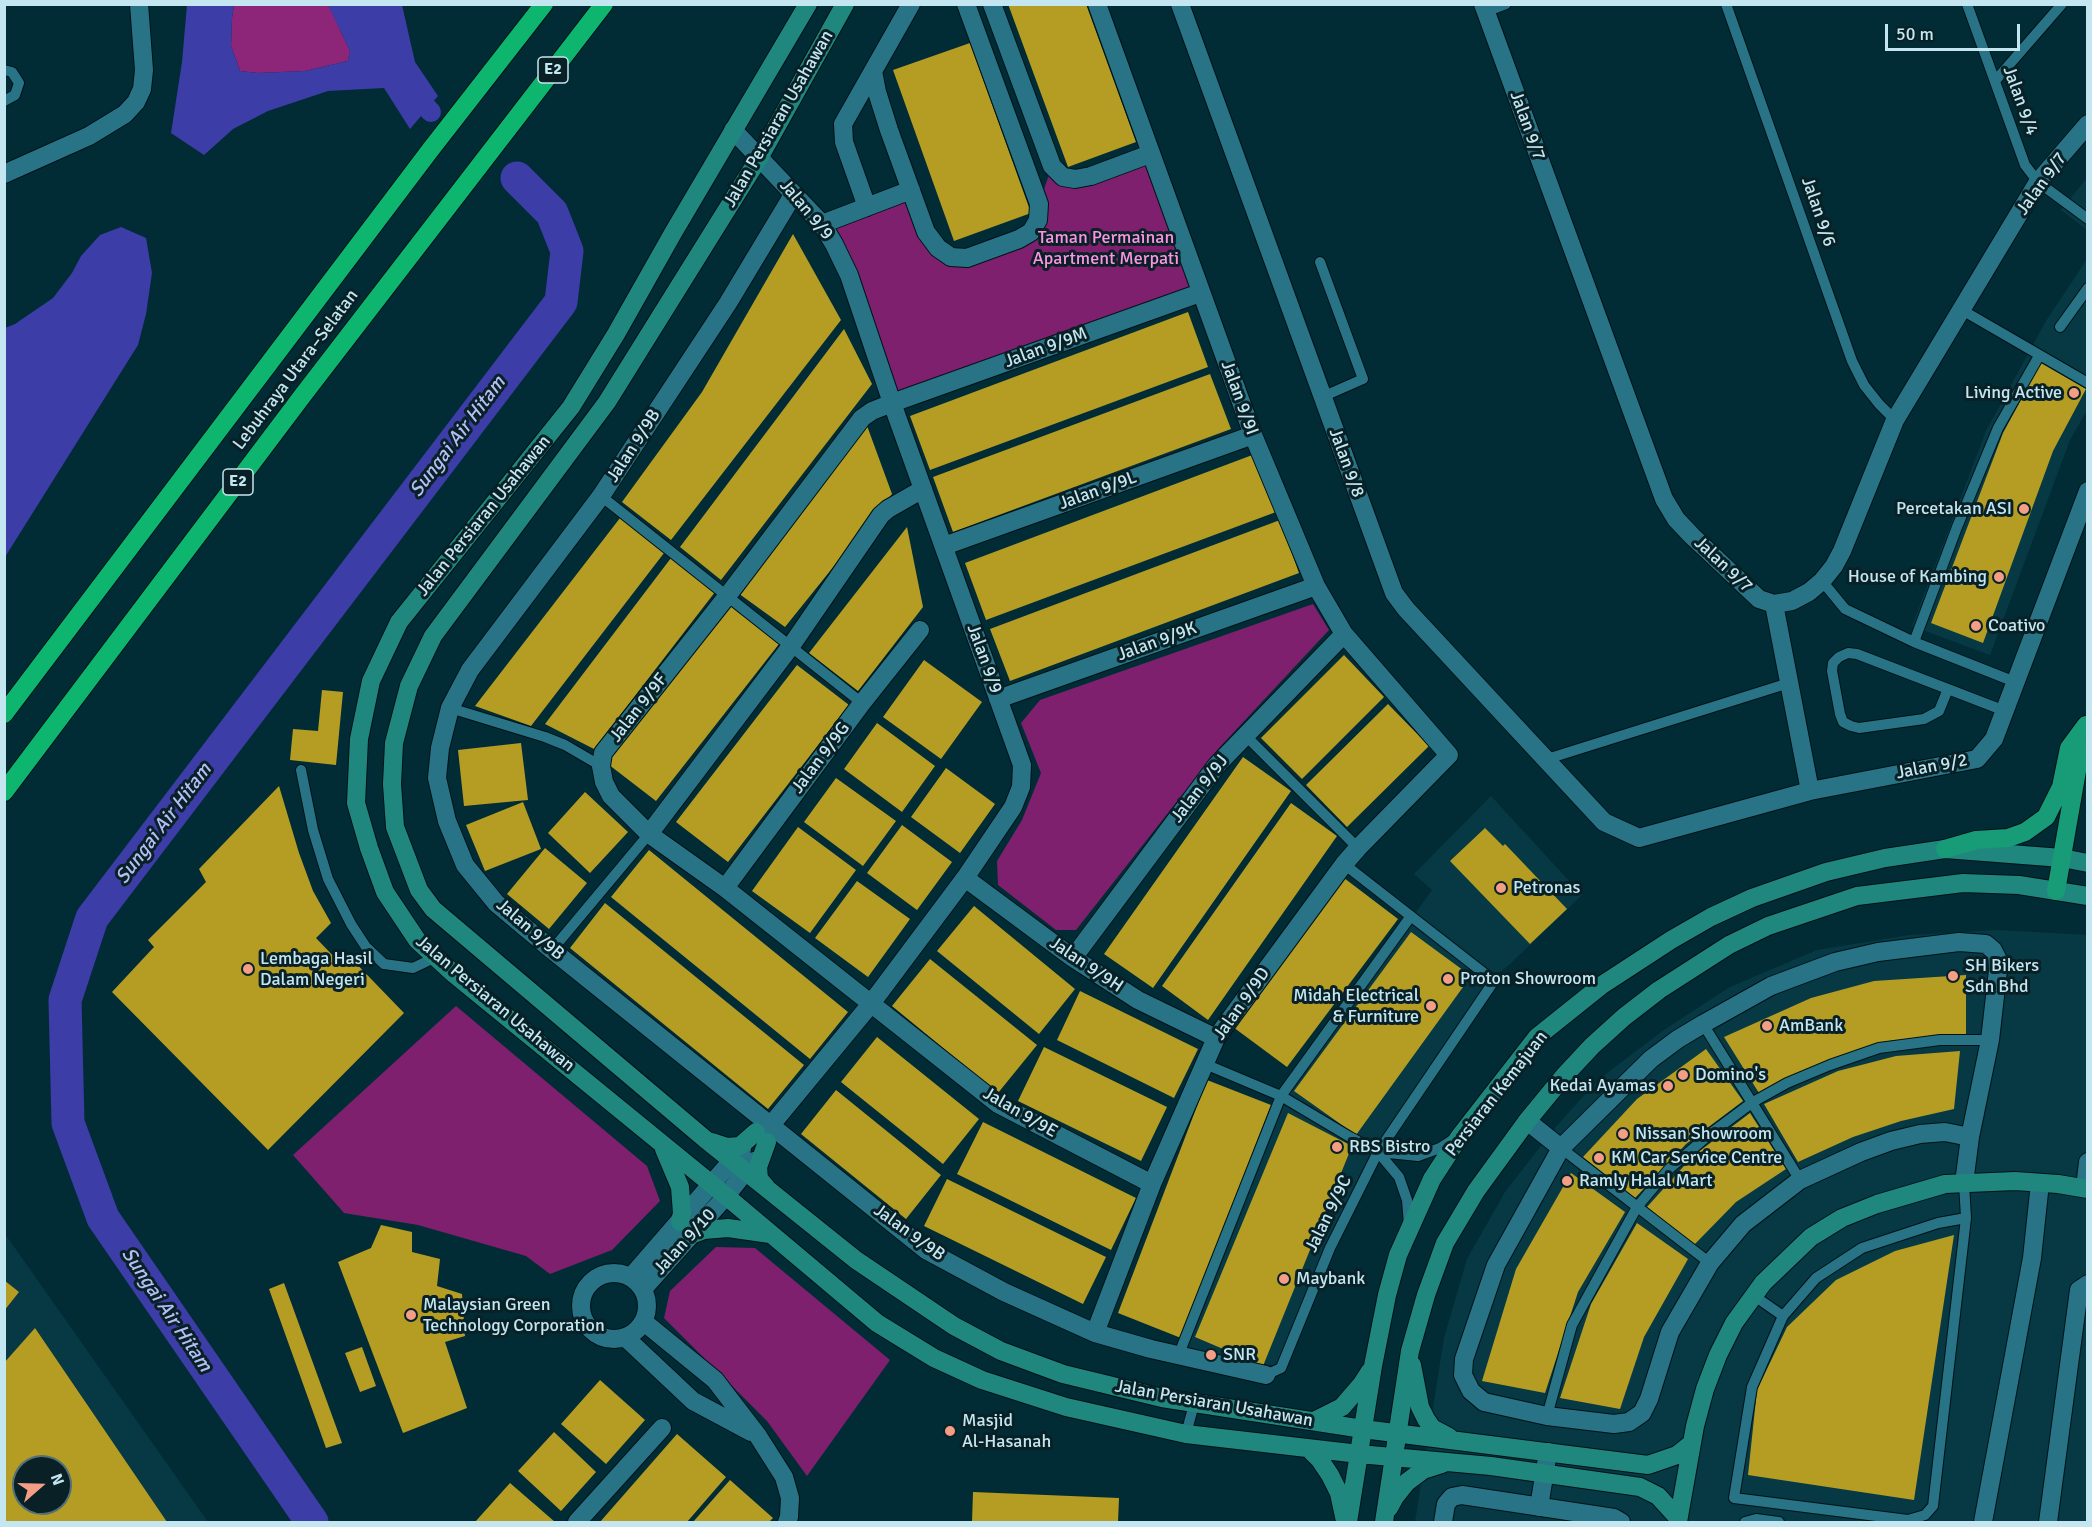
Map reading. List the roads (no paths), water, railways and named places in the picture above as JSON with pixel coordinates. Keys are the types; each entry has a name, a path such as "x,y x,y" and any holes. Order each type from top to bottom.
{"highway":[{"name":"Lebuhraya Utara–Selatan","path":"4,714 431,149 544,4"},
{"name":"Lebuhraya Utara–Selatan","path":"4,792 472,174 604,4"}],"main road":[{"path":"1945,849 1976,840 2008,838 2025,832 2046,817 2061,787 2069,748 2086,720"},
{"path":"2056,891 2086,720"}],"street":[{"path":"4,174 89,136 125,114 136,102 142,89 144,70 139,4"},
{"name":"Jalan Persiaran Usahawan","path":"808,4 571,407 399,622 371,681 359,739 356,802 385,892 408,929 436,957 877,1323 934,1358 982,1380 1066,1407 1186,1434 1394,1458 1449,1461 1640,1487 1658,1496 1678,1520"},
{"name":"Jalan Persiaran Usahawan","path":"845,4 759,158 607,402 433,636 409,686 394,743 392,784 395,827 419,890 432,909 768,1190 866,1266 954,1326 1001,1351 1063,1374 1162,1398 1398,1434 1648,1465 1677,1455 1692,1443"},
{"path":"867,207 844,142 843,124 910,4"},
{"path":"873,71 877,92 926,232 938,248 951,257 967,258 1019,239 1031,232 1038,220 1040,204 966,4"},
{"path":"992,4 1052,166 1057,172 1063,177 1075,179 1091,176 1150,154"},
{"name":"Jalan 9/9I","path":"1097,4 1253,435 1316,586 1344,634 1449,755"},
{"name":"Jalan 9/8","path":"1180,4 1394,592 1406,609 1604,822 1639,838"},
{"name":"Jalan 9/7","path":"1484,8 1664,500 1676,519 1692,536 1760,599 1774,604 1792,601 1809,592 1834,566 1895,420 2038,182 2088,124"},
{"name":"Jalan 9/9","path":"734,130 822,224 849,275 892,403 1022,765 1021,787 1013,807 965,878 870,1005 738,1166"},
{"path":"822,224 911,190"},
{"name":"Jalan 9/9B","path":"793,195 728,303 601,496 470,670 450,708 440,748 437,778 447,821 465,865 496,903 749,1107 764,1133 797,1146 926,1250 1004,1292 1095,1332 1151,1349 1266,1375"},
{"name":"Jalan 9/9M","path":"892,403 1200,293"},
{"name":"Jalan 9/9F","path":"601,766 603,753 728,595 853,427 872,411 892,403"},
{"name":"Jalan 9/9L","path":"944,546 1253,435"},
{"path":"649,834 791,646 881,516 888,509 923,489"},
{"name":"Jalan 9/2","path":"1639,838 1810,791 1977,759 1994,740 2088,491"},
{"name":"Jalan 9/9K","path":"998,699 1316,586"},
{"path":"1774,604 1810,791"},
{"name":"Jalan 9/9G","path":"725,888 862,703 920,630"},
{"name":"Jalan 9/9J","path":"1073,958 1217,765 1344,634"},
{"name":"Jalan 9/9D","path":"1095,1332 1152,1184 1216,1038 1344,864 1449,755"},
{"path":"601,766 604,782 611,796 649,834 725,888 870,1005"},
{"name":"Persiaran Kemajuan","path":"1347,1522 1372,1366 1387,1294 1409,1226 1432,1179 1460,1136 1537,1037 1602,985 1711,917 1752,898 1826,872 1885,858 1945,849 2062,858 2088,863"},
{"name":"Jalan 9/9H","path":"965,878 1073,958 1138,1000 1216,1038"},
{"path":"1384,1519 1410,1351 1426,1295 1445,1243 1476,1191 1527,1121 1563,1076 1624,1017 1695,965 1729,945 1768,926 1857,896 1963,883 2019,885 2088,896"},
{"path":"1964,1182 1970,1137 1990,1040 1998,970 1997,958 1993,950 1986,944 1959,942 1878,952 1835,962 1771,986 1678,1039 1651,1059 1561,1148 1496,1265 1464,1359 1464,1375 1467,1383 1471,1391 1484,1402 1547,1416 1614,1424 1629,1422 1642,1413 1649,1399 1670,1332 1710,1263 1743,1224 1800,1180 1862,1152 1920,1134 1945,1132 1970,1137"},
{"name":"Jalan 9/9E","path":"870,1005 998,1104 1152,1184"},
{"path":"1527,1121 1561,1148"},
{"path":"705,1139 732,1147 740,1146 764,1133"},
{"path":"764,1133 758,1173 759,1179 768,1190"},
{"path":"660,1142 680,1187 686,1228 704,1230 728,1228 772,1234"},
{"path":"1678,1520 1692,1443 1705,1389 1718,1355 1734,1323 1753,1295 1773,1271 1798,1248 1842,1218 1911,1193 1945,1184 1997,1180 2086,1188 2088,1162"},
{"name":"Jalan 9/10","path":"637,1283 738,1166"},
{"path":"1983,1522 2032,1258 2040,1183"},
{"path":"617,1272 637,1283 648,1307 644,1322 637,1332 626,1338 612,1340 600,1337 591,1331 581,1311 581,1301 591,1281 603,1274 617,1272"},
{"path":"2048,1522 2079,1290 2088,1284"},
{"path":"644,1322 715,1380 758,1436 784,1477 790,1498 787,1522"},
{"path":"626,1338 693,1401 758,1436"},
{"path":"1410,1351 1417,1394 1426,1419 1432,1428 1457,1440"},
{"path":"1312,1422 1342,1407 1361,1385 1372,1366"},
{"path":"577,1522 662,1428"},
{"path":"1308,1448 1330,1475 1339,1493 1347,1522"},
{"path":"1539,1507 1548,1452"},
{"path":"1384,1519 1395,1497 1407,1482 1422,1470 1449,1461"},
{"path":"1443,1522 1446,1504 1452,1497 1462,1495 1614,1518 1621,1522"}],"lane":[{"path":"1484,8 1506,4"},
{"name":"Jalan 9/6","path":"1726,4 1805,223 1851,361 1864,385 1895,420"},
{"name":"Jalan 9/4","path":"1967,4 2025,165 2038,182 2088,219"},
{"path":"1995,81 2062,4"},
{"path":"4,70 12,72 18,83 15,95 4,101"},
{"path":"1320,262 1363,379 1322,397"},
{"path":"2060,327 2088,288"},
{"path":"1962,310 2088,383"},
{"path":"1914,642 1957,527 1998,428 2039,356"},
{"path":"601,496 862,703"},
{"path":"1822,581 1845,609 1914,642 2015,682"},
{"path":"1948,689 1939,711 1924,719 1860,728 1851,726 1844,722 1840,714 1832,671 1833,663 1848,653 1857,654 1948,689 2005,711"},
{"path":"1547,759 1789,683"},
{"path":"450,708 545,736 601,766"},
{"path":"1246,736 1358,848"},
{"path":"301,770 313,830 328,879 351,924 366,947 384,964 413,968 436,957"},
{"path":"552,950 649,834"},
{"path":"1179,1354 1281,1096 1411,916 1344,864"},
{"name":"Jalan 9/9C","path":"1266,1375 1281,1368 1330,1248 1378,1152 1494,981 1411,916"},
{"path":"1703,1024 1800,1180"},
{"path":"1547,1416 1572,1325 1637,1207 1669,1169 1710,1134 1753,1102 1787,1083 1879,1048 1940,1040 1990,1040"},
{"path":"1205,1064 1281,1096 1378,1152 1399,1177 1407,1200 1409,1226"},
{"path":"1378,1152 1418,1156 1440,1148 1460,1136"},
{"path":"1561,1148 1710,1263"},
{"path":"1964,1182 1966,1218 1933,1506 1925,1515 1908,1520 1734,1498 1752,1388 1783,1316 1816,1278 1862,1248 1938,1222 1966,1218"},
{"path":"1753,1295 1783,1316"},
{"path":"1186,1434 1194,1404"},
{"path":"1745,1522 1756,1519 1779,1522"}],"waterway":[{"path":"409,89 431,112"},
{"name":"Sungai Air Hitam","path":"312,1522 103,1218 68,1123 65,1000 92,918 561,302 567,251 552,213 517,178"}],"place":[{"name":"Living Active","path":"2074,393"},
{"name":"Percetakan ASI","path":"2024,509"},
{"name":"House of Kambing","path":"1999,577"},
{"name":"Coativo","path":"1976,626"},
{"name":"Petronas","path":"1501,888"},
{"name":"Lembaga Hasil Dalam Negeri","path":"248,969"},
{"name":"SH Bikers Sdn Bhd","path":"1953,976"},
{"name":"Proton Showroom","path":"1448,979"},
{"name":"Midah Electrical & Furniture","path":"1431,1006"},
{"name":"AmBank","path":"1767,1026"},
{"name":"Domino's","path":"1683,1075"},
{"name":"Kedai Ayamas","path":"1668,1086"},
{"name":"Nissan Showroom","path":"1623,1134"},
{"name":"RBS Bistro","path":"1337,1147"},
{"name":"KM Car Service Centre","path":"1599,1158"},
{"name":"Ramly Halal Mart","path":"1567,1181"},
{"name":"Maybank","path":"1284,1279"},
{"name":"Malaysian Green Technology Corporation","path":"411,1315"},
{"name":"SNR","path":"1211,1355"},
{"name":"Masjid Al-Hasanah","path":"950,1431"}],"park label":[{"name":"Taman Permainan Apartment Merpati","path":"1106,248"}]}
